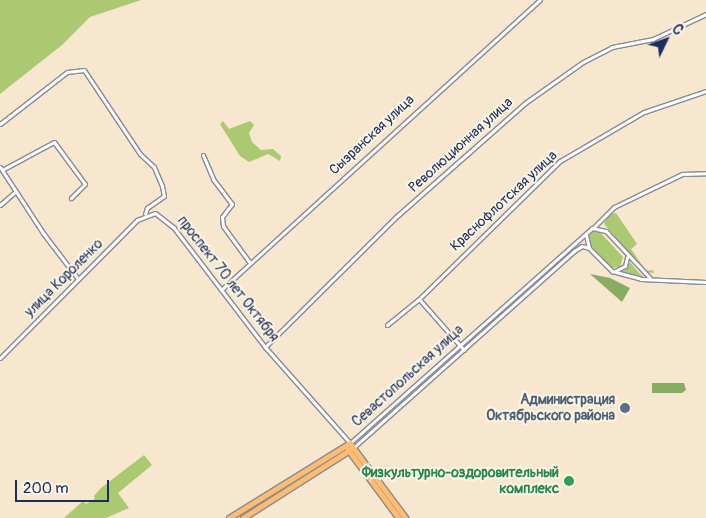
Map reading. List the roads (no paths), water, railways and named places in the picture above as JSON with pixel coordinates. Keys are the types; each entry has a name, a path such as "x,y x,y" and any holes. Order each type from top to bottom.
{"main road":[{"path":"348,444 402,517"},
{"name":"Севастопольская улица","path":"229,518 348,444"},
{"name":"Севастопольская улица","path":"243,518 351,449"}],"street":[{"name":"Сызранская улица","path":"221,290 540,0"},
{"name":"Революционная улица","path":"265,347 397,216 525,104 584,62 612,47 653,39 706,14"},
{"path":"0,124 67,72 84,70 140,154 154,167 164,196 147,208 145,214"},
{"name":"Краснофлотская улица","path":"387,325 419,299 560,161 644,112 706,91"},
{"path":"70,198 85,184 54,142 1,168 78,279"},
{"path":"203,155 213,179 232,204 222,217 223,226 250,263"},
{"path":"650,278 603,229 603,217 614,207 682,174 706,173"},
{"path":"0,205 16,191"},
{"name":"проспект 70 лет Октября","path":"145,214 155,213 168,220 265,347 348,444"},
{"name":"улица Короленко","path":"0,358 145,214"},
{"name":"Севастопольская улица","path":"348,444 603,217"},
{"path":"592,228 603,229"},
{"path":"588,232 585,241 589,248 612,271 650,278 706,282"},
{"name":"Севастопольская улица","path":"351,449 400,408 574,251 582,246 589,248"},
{"path":"612,271 625,266 627,260 624,253"},
{"path":"419,299 464,350"},
{"path":"408,392 412,397"},
{"path":"395,403 400,408"}],"place":[{"name":"Администрация Октябрьского района","path":"625,408"},
{"name":"Физкультурно-оздоровительный комплекс","path":"569,481"}]}
